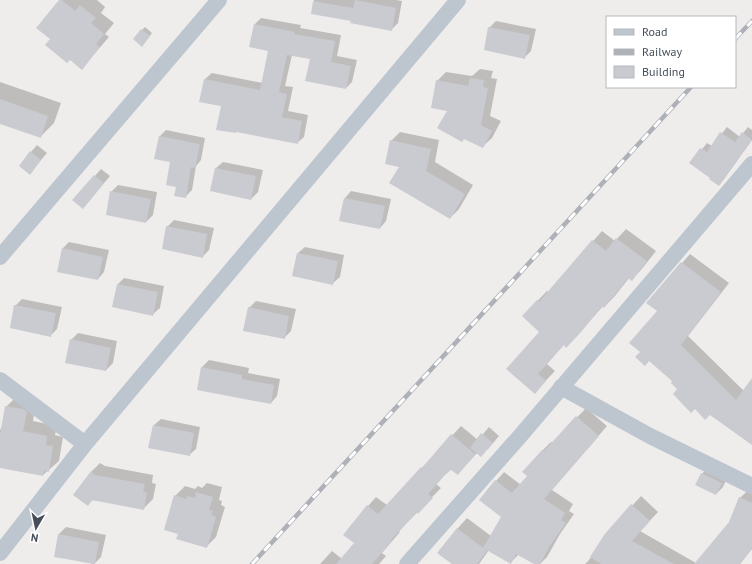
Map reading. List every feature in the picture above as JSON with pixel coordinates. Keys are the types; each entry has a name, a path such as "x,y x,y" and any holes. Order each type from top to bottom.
{"street":[{"path":"0,256 219,0"},
{"path":"0,552 85,444 458,0"},
{"path":"407,564 752,164"},
{"path":"0,380 85,444"},
{"path":"561,387 650,436 752,486"}],"building":[{"path":"59,0 62,0 75,11 80,5 96,18 91,23 104,34 96,44 100,47 82,70 70,60 67,63 45,45 50,39 36,28"},
{"path":"355,0 396,8 392,31 350,23 351,21 311,14 313,1 353,8"},
{"path":"254,24 295,32 294,34 335,41 331,62 351,66 346,89 305,81 310,59 287,55 279,92 287,94 282,117 302,121 298,144 236,132 216,130 221,106 199,102 204,79 260,90 268,51 249,47"},
{"path":"488,27 530,35 525,59 484,50"},
{"path":"141,29 150,36 142,47 133,39"},
{"path":"470,78 484,80 483,87 488,88 481,125 492,131 483,148 464,139 462,142 437,128 447,111 431,108 436,80 468,86"},
{"path":"0,99 48,116 41,138 0,124"},
{"path":"720,132 735,142 742,132 752,140 719,186 689,163 700,148 707,152"},
{"path":"159,136 200,144 195,168 191,167 186,198 174,196 176,187 166,185 170,162 154,159"},
{"path":"390,140 431,149 426,171 465,194 450,219 389,183 399,167 385,164"},
{"path":"30,151 41,160 30,175 19,166"},
{"path":"215,168 256,176 251,200 210,191"},
{"path":"94,175 104,183 83,209 72,200"},
{"path":"110,191 151,199 146,223 106,215"},
{"path":"344,198 385,206 380,229 339,221"},
{"path":"166,226 207,234 203,258 162,249"},
{"path":"616,238 647,261 632,281 628,278 604,308 602,306 566,348 564,345 538,374 546,381 535,394 506,369 539,332 522,316 537,300 539,302 592,240 606,251"},
{"path":"62,248 103,257 98,280 57,272"},
{"path":"297,253 338,261 333,285 292,276"},
{"path":"681,262 721,292 681,345 736,400 752,378 752,445 710,415 705,420 695,409 691,413 673,394 677,389 671,383 672,381 649,361 645,366 635,357 640,352 629,343 657,311 646,303"},
{"path":"117,284 158,292 153,316 112,307"},
{"path":"14,305 56,313 51,337 10,328"},
{"path":"248,307 289,316 285,339 243,331"},
{"path":"70,339 111,348 106,371 65,363"},
{"path":"201,367 242,375 242,379 274,385 271,404 197,390"},
{"path":"5,406 23,409 27,412 23,431 47,436 46,445 53,446 49,472 44,471 43,476 0,468 0,435"},
{"path":"576,416 599,436 544,499 565,513 561,520 566,523 551,544 540,564 534,564 516,554 511,564 483,548 501,517 479,500 495,480 512,493 527,476 522,472 542,450 544,451"},
{"path":"153,425 194,433 190,456 148,448"},
{"path":"481,433 493,443 481,457 470,448"},
{"path":"451,434 475,454 458,475 451,470 445,475 428,494 433,498 418,514 417,512 391,540 392,541 372,564 336,564 354,543 343,535 367,505 378,514 421,467 422,468"},
{"path":"91,471 95,475 145,484 143,492 147,492 144,510 92,500 88,506 73,495"},
{"path":"701,473 722,483 716,495 695,485"},
{"path":"196,492 213,497 209,510 213,511 211,515 216,517 207,548 176,539 178,534 164,530 174,495 186,499 187,496 195,498"},
{"path":"739,497 752,503 752,549 739,564 694,564 729,522"},
{"path":"631,504 650,521 632,541 674,564 601,564 590,557 604,535"},
{"path":"457,528 487,551 477,564 452,564 437,553"},
{"path":"58,534 99,542 95,564 54,557"}],"railway":[{"path":"736,38 752,21"},
{"path":"252,564 690,88"}]}
